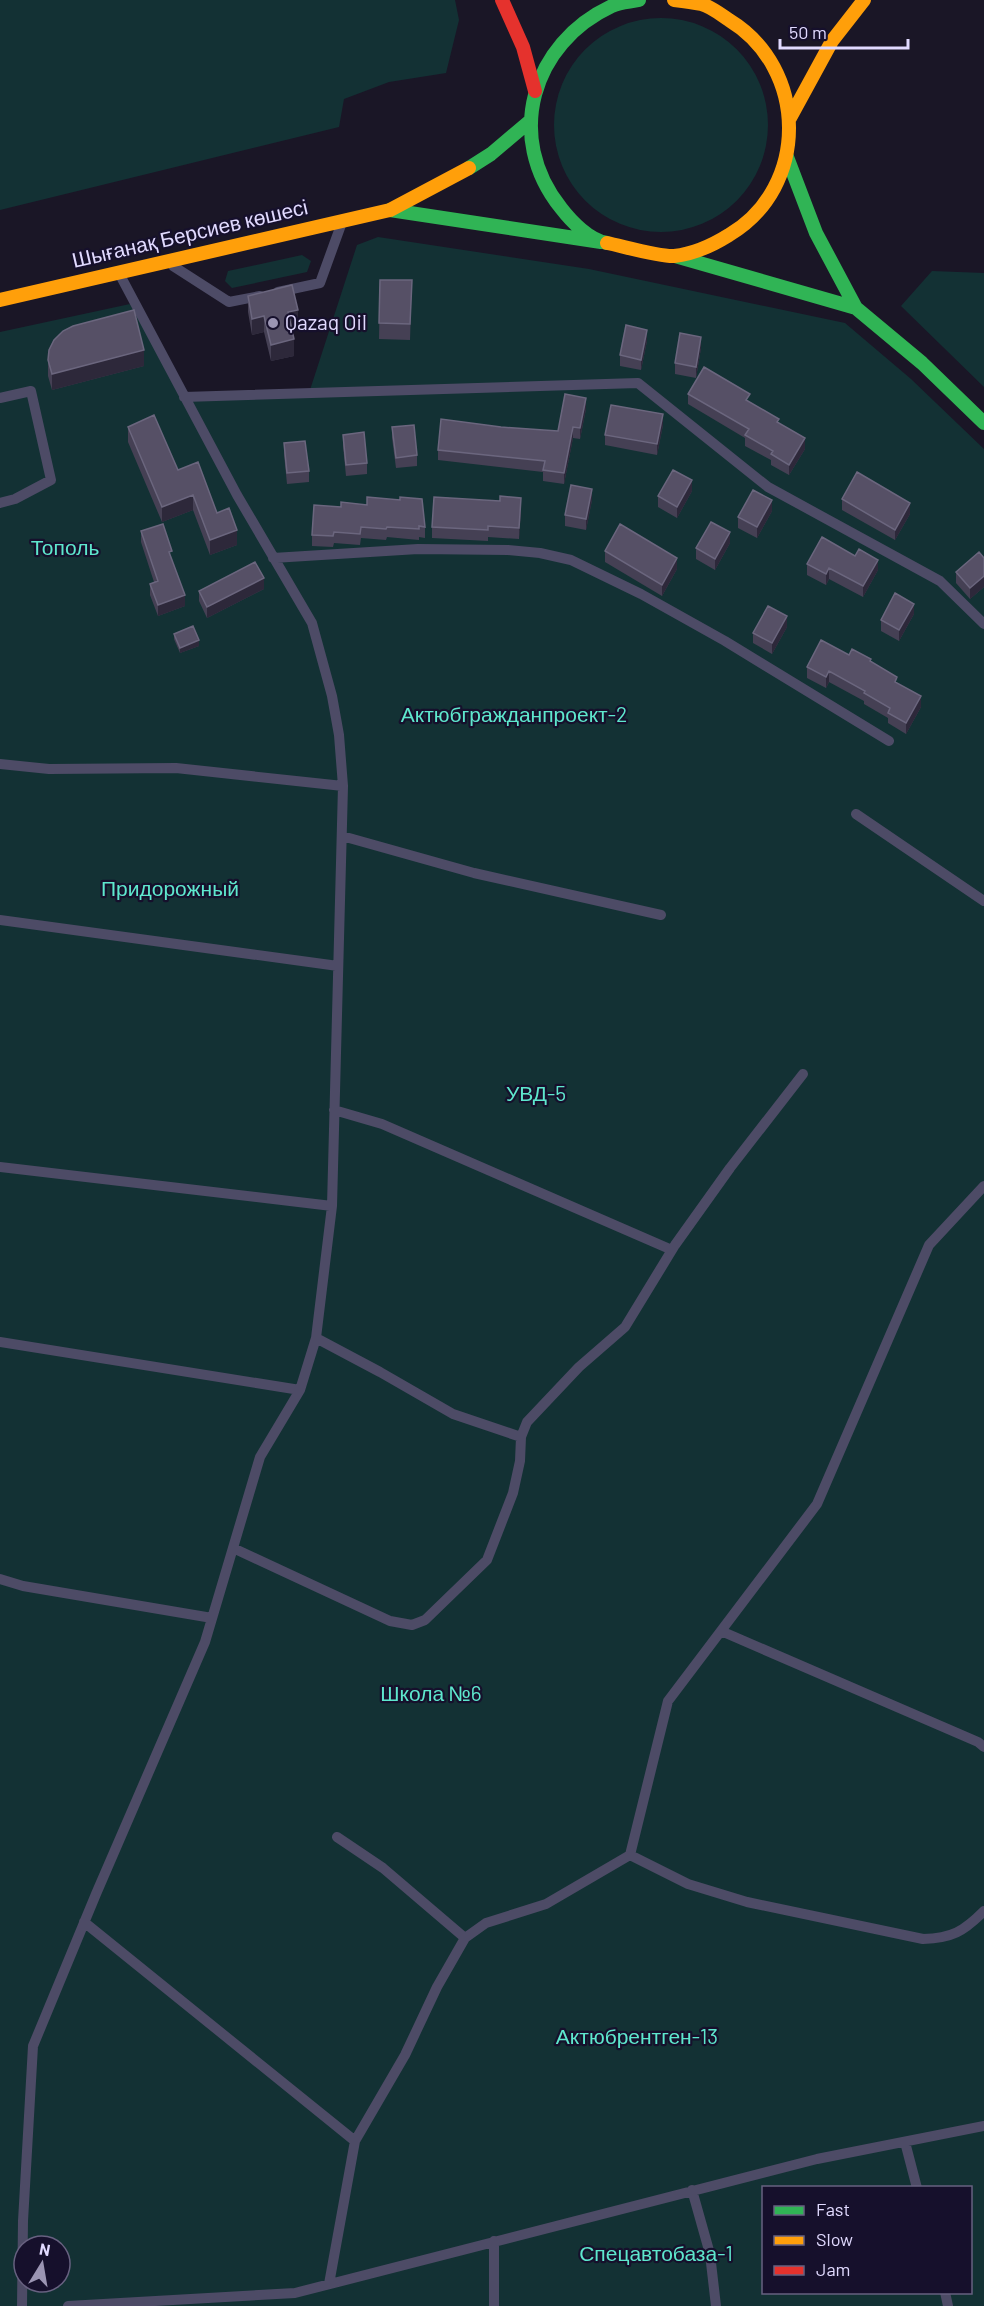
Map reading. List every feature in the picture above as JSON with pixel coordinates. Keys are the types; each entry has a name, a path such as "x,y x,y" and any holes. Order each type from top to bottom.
{"main road":[{"path":"502,0 522,47 535,91"},
{"path":"601,242 571,221 548,192 534,158 530,121 535,91 552,54 579,25 614,5 639,0"},
{"path":"673,256 711,246 746,225 771,194 787,157 790,118 777,69 747,30 703,4 674,0"},
{"path":"703,4 717,0"},
{"path":"790,118 847,17 864,0"},
{"path":"390,210 454,178 492,154 530,121"},
{"path":"787,157 816,234 856,308 922,363 984,423"},
{"path":"390,210 601,242 673,256 856,308"},
{"name":"Шығанақ Берсиев көшесі","path":"0,300 390,210"}],"lane":[{"path":"165,261 230,302 320,283 342,220"},
{"path":"22,2306 23,2221 33,2046 205,1642 260,1457 300,1390 316,1338 332,1206 343,786 339,735 332,696 312,623 237,495 118,272"},
{"path":"184,397 638,383 768,486 940,580 984,624"},
{"path":"0,398 31,391 51,480 15,499 0,502"},
{"path":"273,558 418,549 508,550 540,553 571,560 641,594 725,641 889,741"},
{"path":"0,764 49,769 176,768 343,786"},
{"path":"856,814 984,901"},
{"path":"342,836 484,876 661,915"},
{"path":"0,920 338,966"},
{"path":"233,1548 390,1621 412,1625 425,1620 487,1560 513,1493 520,1461 521,1437 527,1422 579,1366 625,1327 672,1250 730,1168 803,1074"},
{"path":"334,1110 382,1124 672,1250"},
{"path":"0,1167 332,1206"},
{"path":"328,2284 355,2141 405,2055 437,1987 465,1938 486,1923 546,1904 630,1855 668,1701 817,1504 929,1245 984,1186"},
{"path":"316,1338 453,1414 521,1437"},
{"path":"0,1342 300,1390"},
{"path":"0,1579 23,1586 212,1618"},
{"path":"721,1631 978,1742 984,1747"},
{"path":"337,1837 383,1868 465,1938"},
{"path":"630,1855 688,1884 747,1902 923,1940 944,1938 965,1930 984,1911"},
{"path":"84,1922 355,2141"},
{"path":"68,2306 257,2300 295,2293 817,2159 984,2126"},
{"path":"905,2142 917,2186"},
{"path":"692,2190 710,2254 716,2306"},
{"path":"494,2241 494,2306"}],"green space":[{"path":"0,0 455,0 459,20 446,73 389,82 344,99 339,127 0,210"},
{"path":"661,18 682,20 702,26 737,49 760,84 766,104 768,125 766,146 760,166 737,201 702,224 682,230 661,232 640,230 620,224 585,201 562,166 556,146 554,125 556,104 562,84 585,49 620,26 640,20"},
{"path":"378,237 589,269 845,323 911,379 984,449 984,2306 0,2306 0,332 130,304 183,394 309,393 357,245"},
{"path":"302,255 311,261 307,272 232,288 225,281 228,271"},
{"path":"932,271 984,273 984,387 901,306"}],"building":[{"path":"380,280 412,280 410,324 379,323"},
{"path":"292,285 298,310 288,312 294,339 271,345 264,316 252,319 248,296"},
{"path":"134,310 144,350 52,374 48,360 49,350 54,340 63,331 73,326"},
{"path":"626,325 647,330 641,360 620,355"},
{"path":"680,333 701,337 696,367 675,363"},
{"path":"704,367 750,394 746,400 779,419 777,422 805,438 789,465 771,454 773,451 745,435 749,429 688,394"},
{"path":"565,394 586,398 580,428 573,427 564,473 543,470 545,461 438,450 441,419 501,427 558,431"},
{"path":"611,405 663,414 657,444 605,435"},
{"path":"154,415 178,470 198,462 217,513 229,508 237,530 210,540 193,495 162,507 128,427"},
{"path":"414,425 417,455 396,458 392,427"},
{"path":"364,432 367,463 346,465 343,435"},
{"path":"305,441 309,471 287,473 284,443"},
{"path":"673,470 692,480 677,507 658,496"},
{"path":"857,472 910,503 895,530 842,499"},
{"path":"571,485 592,489 586,519 565,515"},
{"path":"753,490 772,500 757,527 738,517"},
{"path":"500,496 521,498 519,528 488,526 488,530 432,527 434,497 500,501"},
{"path":"367,497 422,499 425,527 419,526 419,529 387,527 386,529 361,527 360,534 334,532 333,536 312,535 314,505 341,507 341,502 367,505"},
{"path":"711,522 730,532 715,559 696,548"},
{"path":"163,524 172,551 169,552 185,595 158,605 150,584 158,581 141,531"},
{"path":"620,524 677,558 662,585 605,551"},
{"path":"822,537 855,556 859,549 878,560 863,586 829,568 826,574 807,564"},
{"path":"979,552 984,558 984,576 970,588 956,572"},
{"path":"255,562 264,578 207,607 199,591"},
{"path":"895,593 914,604 899,630 881,620"},
{"path":"768,606 787,616 772,643 753,633"},
{"path":"193,626 199,640 180,648 174,634"},
{"path":"821,640 849,655 852,649 871,659 870,661 897,677 895,682 921,696 906,723 888,713 890,708 864,693 865,691 829,671 826,677 807,667"}],"traffic: fast":[{"path":"607,243 587,234 561,208 544,180 534,152 531,123 535,94 546,67 562,43 585,22 612,6 639,0"},
{"path":"469,168 491,154 530,121"},
{"path":"787,157 816,233 856,308 922,363 984,423"},
{"path":"390,210 601,242"},
{"path":"675,256 856,308"}],"traffic: slow":[{"path":"607,243 668,256 689,253 710,246 729,235 755,214 774,188 785,159 789,128 785,96 774,67 755,41 719,13 708,6 674,0"},
{"path":"790,118 832,41 864,0"},
{"path":"0,300 390,210 469,168"}],"traffic: jam":[{"path":"502,0 523,47 535,91"}],"place":[{"name":"Qazaq Oil","path":"273,323"}],"park label":[{"name":"Тополь","path":"65,548"},
{"name":"Актюбгражданпроект-2","path":"514,715"},
{"name":"Придорожный","path":"170,889"},
{"name":"УВД-5","path":"536,1094"},
{"name":"Школа №6","path":"431,1694"},
{"name":"Актюбрентген-13","path":"637,2037"},
{"name":"Спецавтобаза-1","path":"656,2254"}]}
